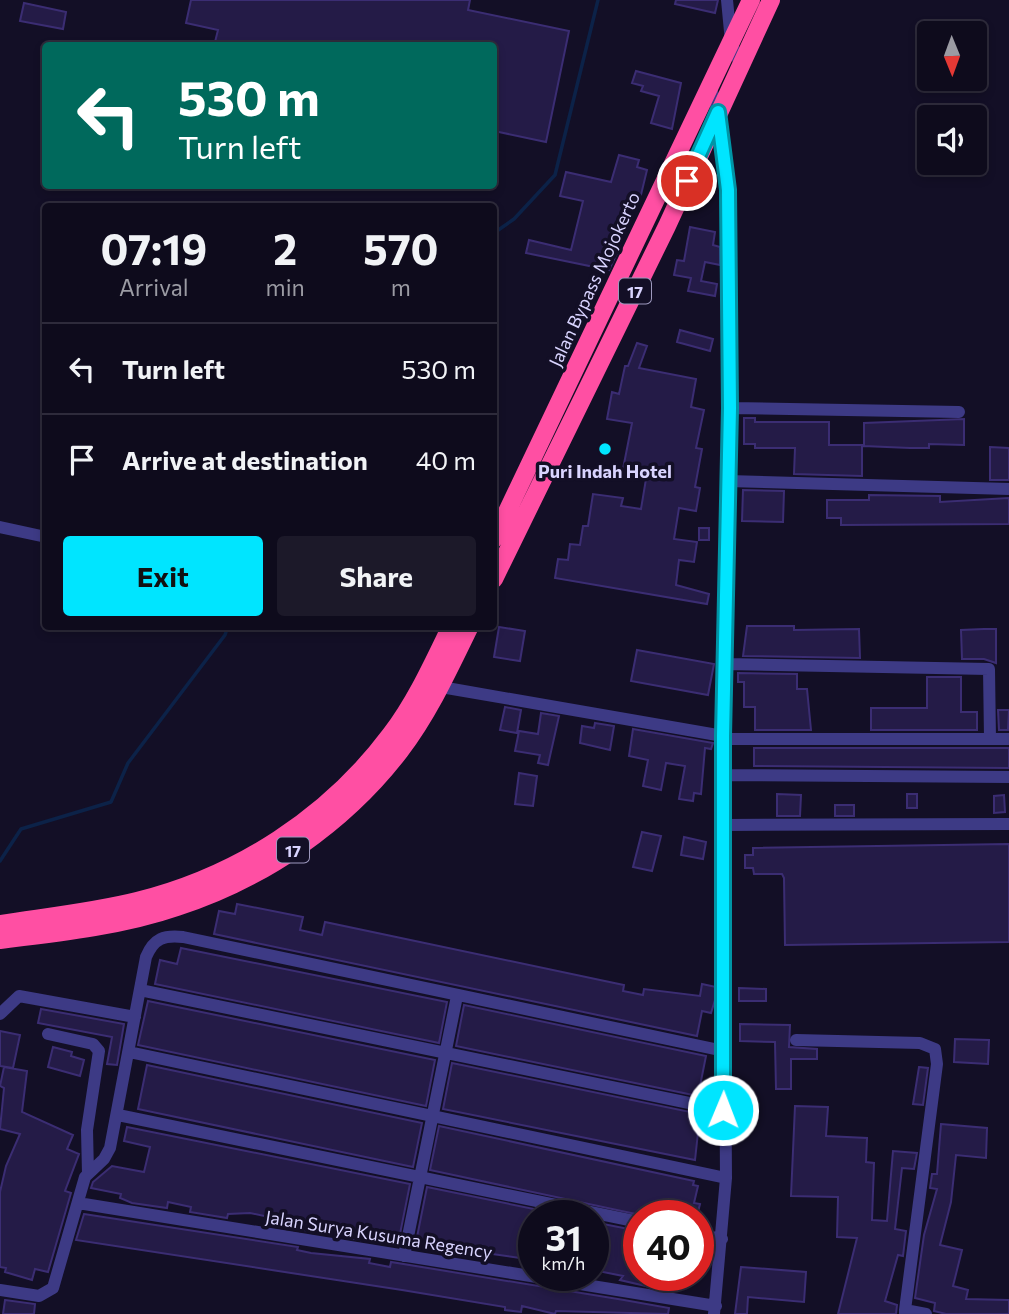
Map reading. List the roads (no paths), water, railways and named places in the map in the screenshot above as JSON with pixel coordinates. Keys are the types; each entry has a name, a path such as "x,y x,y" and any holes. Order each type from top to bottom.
{"highway":[{"name":"Jalan Bypass Mojokerto","path":"497,533 751,0"},
{"name":"17","path":"497,573 667,226 771,0"},
{"name":"17","path":"0,940 22,929 169,892 236,864 287,835 325,804 391,733 424,682 449,630"},
{"name":"17","path":"0,924 22,929 175,908 246,878 332,821 372,785 401,749 441,687 468,630"}],"street":[{"path":"727,0 731,42 740,64"},
{"path":"710,85 718,112 728,190 730,408 723,737 723,1110 726,1178 715,1310"},
{"path":"730,408 959,412"},
{"path":"728,481 1009,489"},
{"path":"0,527 42,536"},
{"path":"725,664 989,669 990,739"},
{"path":"441,687 723,737 1009,739"},
{"path":"724,775 1009,777"},
{"path":"724,825 1009,824"},
{"path":"88,1174 107,1154 118,1115 149,949 155,941 172,936 724,1051"},
{"path":"140,990 723,1110"},
{"path":"0,1014 19,996 135,1017"},
{"path":"404,1256 457,996"},
{"path":"0,1290 31,1296 50,1292 88,1174 87,1130 99,1051 93,1044 48,1034"},
{"path":"796,1040 920,1043 935,1049 937,1064 905,1312 926,1314"},
{"path":"130,1052 435,1114 726,1178"},
{"path":"118,1115 623,1219"},
{"name":"Jalan Surya Kusuma Regency","path":"78,1203 715,1310"},
{"path":"714,1237 722,1239"}],"waterway":[{"path":"497,231 514,219 555,175 598,0"},
{"path":"0,861 21,829 111,802 128,763 227,630"}],"place":[{"name":"Puri Indah Hotel","path":"605,449"}]}
